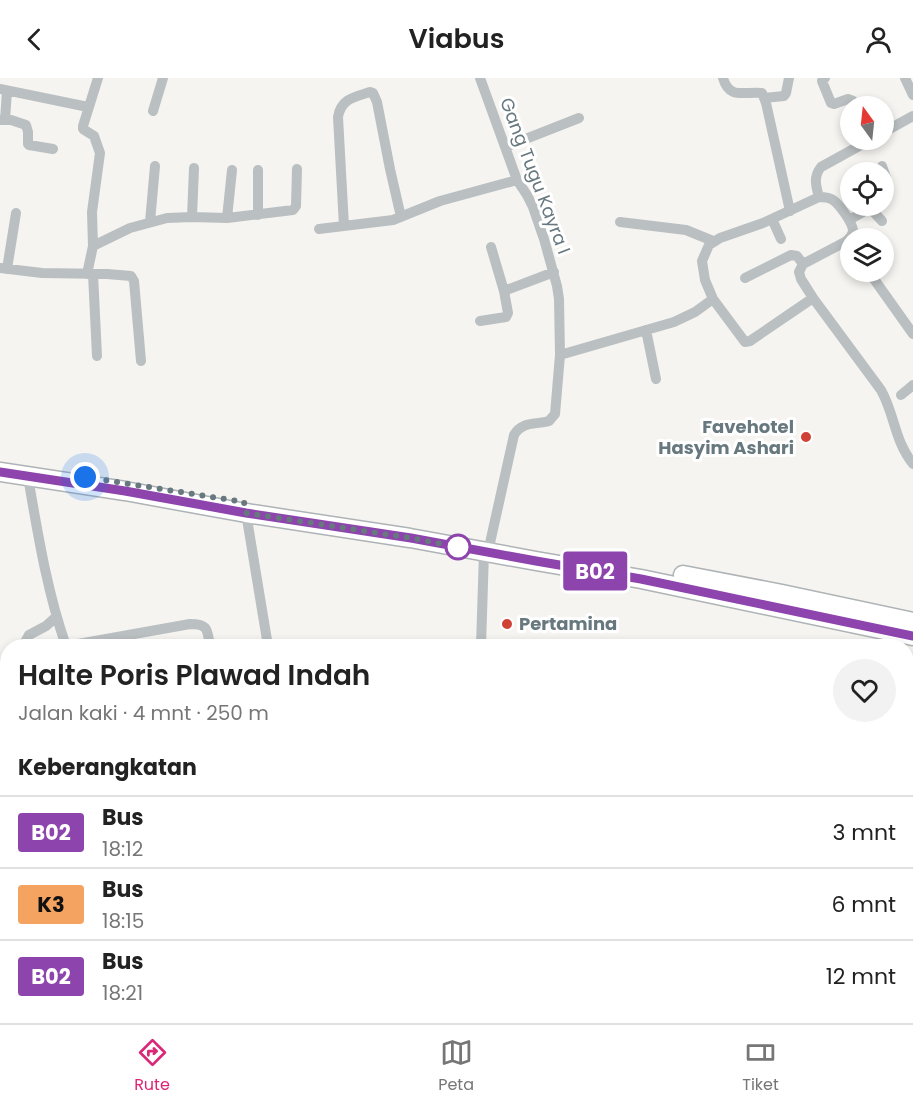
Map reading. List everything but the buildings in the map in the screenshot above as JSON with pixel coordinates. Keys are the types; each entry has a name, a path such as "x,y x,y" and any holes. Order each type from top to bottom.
{"main road":[{"path":"0,462 245,508"},
{"path":"0,472 487,547 913,636"},
{"path":"537,556 659,571 783,594 913,622"}],"street":[{"path":"97,356 90,274 93,246 92,212 100,153 94,136 83,129 83,121 98,78"},
{"path":"153,111 164,78"},
{"name":"Gang Tugu Kayra I","path":"480,78 517,180 533,207 554,272 559,299 560,355 555,414 549,421 523,425 516,430 487,547"},
{"path":"723,78 729,91 762,93 790,211"},
{"path":"764,98 784,96 789,78"},
{"path":"825,78 822,83 831,103 840,102"},
{"path":"905,78 913,95"},
{"path":"53,148 29,145 26,125 11,120 2,120 3,90 88,107"},
{"path":"345,226 340,109 347,100 370,92 373,93 377,102 401,217"},
{"path":"894,126 913,116"},
{"path":"505,147 579,118"},
{"path":"819,197 816,175 821,168 852,150"},
{"path":"150,222 155,165"},
{"path":"192,217 194,168"},
{"path":"93,246 130,228 150,222 192,217 227,218 291,211 296,206 297,169"},
{"path":"227,218 232,170"},
{"path":"258,170 258,214"},
{"path":"319,229 386,222 440,201 517,180"},
{"path":"813,298 746,343 713,298 705,280 702,261 713,241 772,219 819,197 832,199 849,220 853,230 850,238 803,264 799,275 813,298 881,390 897,438 913,464"},
{"path":"16,213 4,269 42,273 131,276 134,281 141,361"},
{"path":"849,220 856,216"},
{"path":"878,216 882,221"},
{"path":"772,219 781,239"},
{"path":"620,222 686,230 713,241"},
{"path":"480,321 508,316 504,291 491,247"},
{"path":"745,278 791,255 797,256 803,264"},
{"path":"504,291 554,272"},
{"path":"876,282 913,334"},
{"path":"560,355 680,320 713,298"},
{"path":"645,330 656,379"},
{"path":"901,395 913,385"},
{"path":"28,477 41,557 56,617 64,639"},
{"path":"245,508 267,639"},
{"path":"481,639 487,547"},
{"path":"27,639 29,635 46,626 56,617"},
{"path":"106,639 190,624 201,624 205,627 209,639"}],"bus line":[{"name":"B02","path":"0,472 411,538 641,579 913,636"}],"place":[{"name":"Favehotel Hasyim Ashari","path":"806,437"},
{"name":"Pertamina","path":"507,624"}],"route":[{"path":"85,477 244,502 246,513 458,547"}]}
